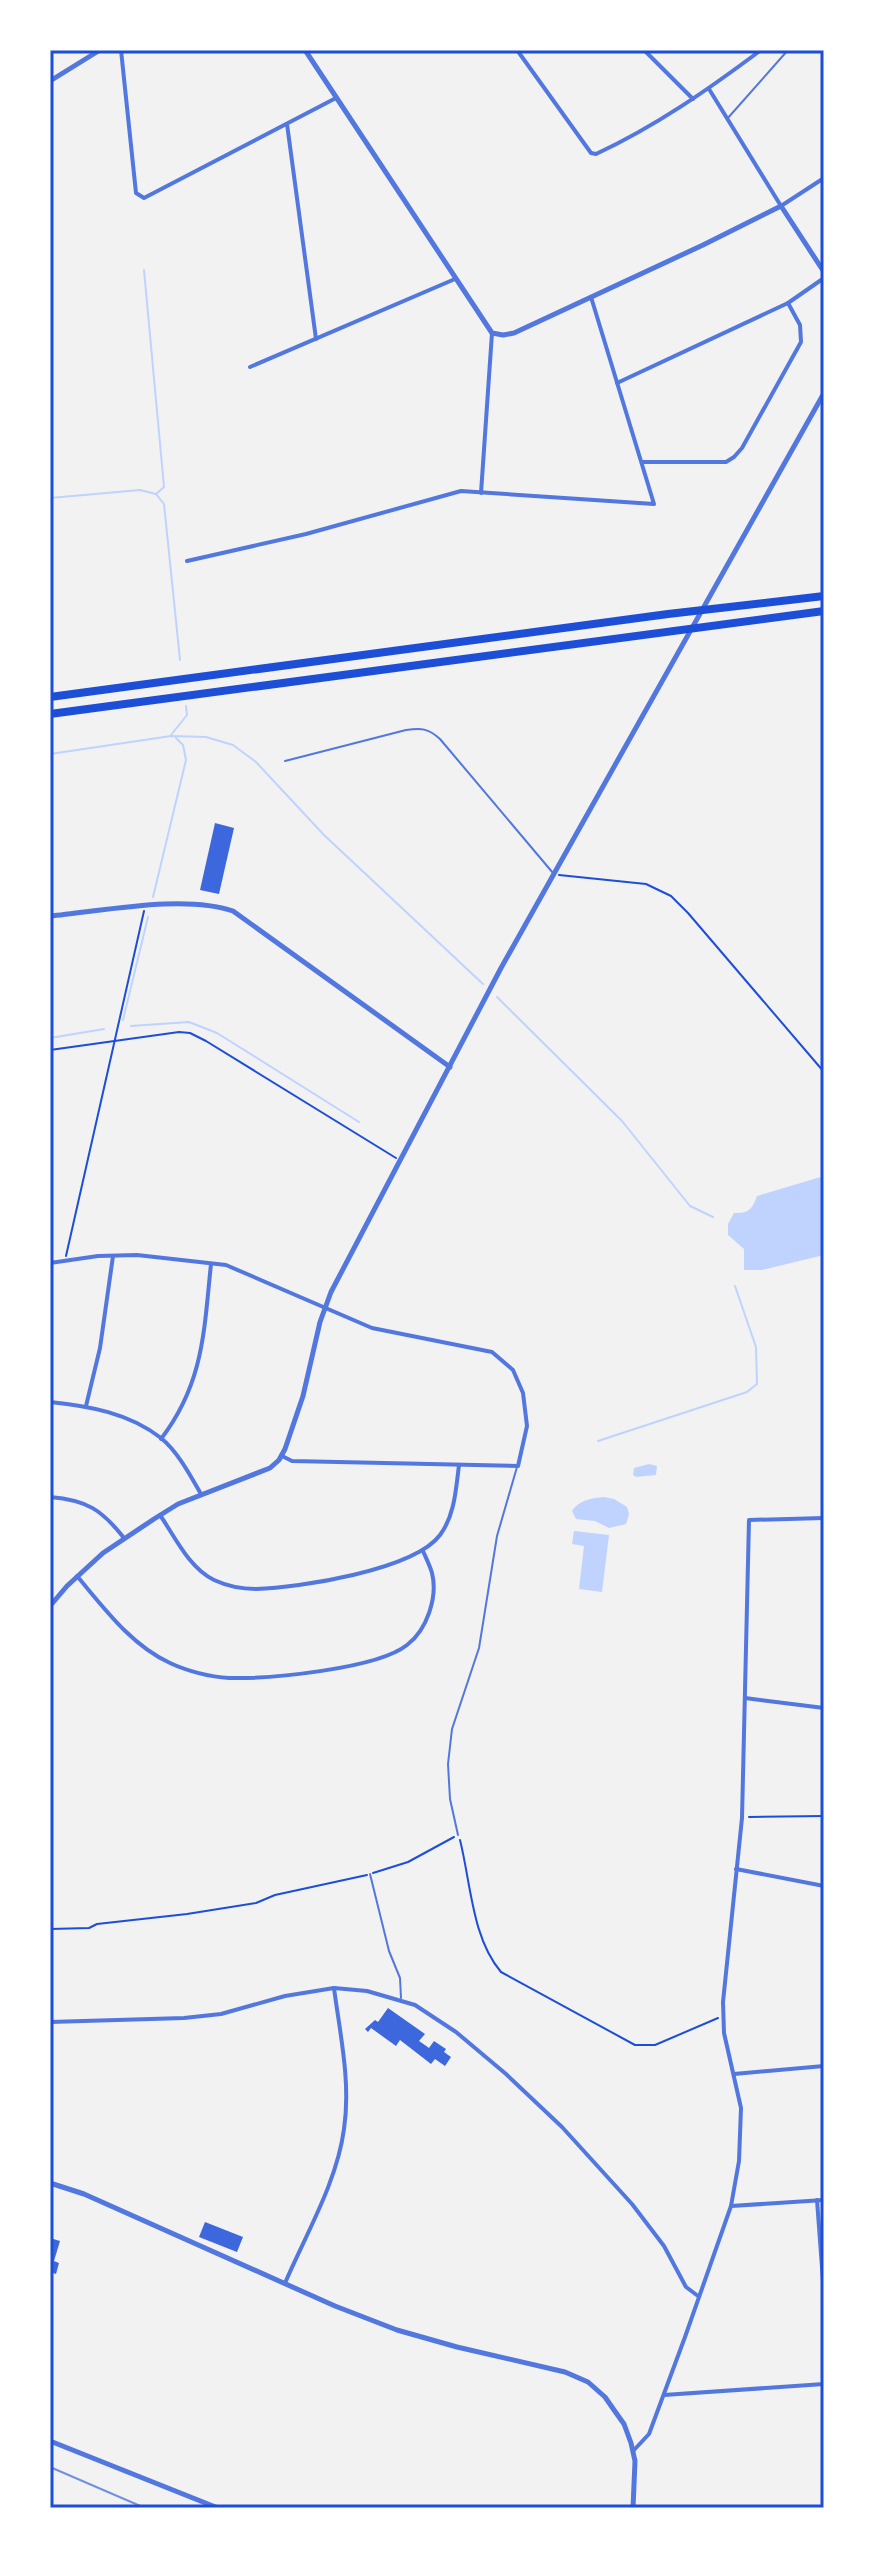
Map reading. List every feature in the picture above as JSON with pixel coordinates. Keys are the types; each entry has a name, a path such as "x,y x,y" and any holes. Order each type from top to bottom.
{"highway":[{"path":"50,697 824,596"},
{"path":"50,714 824,611"}],"street":[{"path":"50,81 100,50"},
{"path":"121,50 136,193 144,198 338,98"},
{"path":"305,50 492,333 481,493"},
{"path":"517,50 591,153 596,154 634,136 709,89 761,50"},
{"path":"644,50 693,99"},
{"path":"617,383 788,303 824,275 709,89"},
{"path":"287,124 316,339"},
{"path":"492,333 514,333 719,238 781,206 824,178"},
{"path":"250,367 455,279"},
{"path":"187,561 306,534 461,491 654,504 591,297"},
{"path":"641,462 726,462 742,448 801,342 800,325 788,303"},
{"path":"50,1606 77,1576 124,1538 201,1494 270,1468 282,1456 303,1396 325,1307 554,874 824,393"},
{"path":"50,916 200,903 233,911 450,1067"},
{"path":"50,1263 137,1255 226,1265 372,1328 467,1345 495,1354 513,1370 523,1393 527,1426 518,1466 292,1461 282,1456"},
{"path":"86,1406 100,1348 113,1256"},
{"path":"161,1439 190,1394 202,1346 211,1262"},
{"path":"50,1402 86,1406 117,1414 161,1439 189,1472 201,1494"},
{"path":"160,1515 194,1565 211,1579 256,1589 309,1583 378,1569 423,1551 440,1535 453,1507 459,1465"},
{"path":"50,1497 80,1501 96,1509 124,1538"},
{"path":"634,2450 649,2434 664,2395 731,2206 739,2161 742,2119 723,2016 742,1818 749,1520 824,1518"},
{"path":"77,1576 116,1623 148,1651 171,1664 227,1678 281,1676 380,1658 410,1644 422,1629 433,1593 432,1574 423,1551"},
{"path":"745,1698 824,1708"},
{"path":"736,1869 824,1886"},
{"path":"285,2283 330,2181 344,2133 346,2088 334,1988"},
{"path":"50,2022 221,2014 285,1996 334,1988 401,1999 456,2032 562,2127 632,2204 664,2246 686,2287 698,2296"},
{"path":"734,2074 824,2066"},
{"path":"50,2183 84,2194 335,2306 406,2333 565,2372 588,2382 605,2397 624,2424 634,2450 633,2508"},
{"path":"817,2200 824,2294"},
{"path":"731,2206 824,2200"},
{"path":"664,2395 824,2384"},
{"path":"50,2441 218,2508"}],"lane":[{"path":"726,120 788,50"},
{"path":"285,761 406,730 430,730 554,874"},
{"path":"458,1835 450,1799 448,1764 452,1729 479,1648 497,1536 518,1466"},
{"path":"370,1874 389,1951 400,1978 401,1999"}],"path":[{"path":"554,874 646,884 671,896 824,1072"},
{"path":"65,1261 145,906"},
{"path":"50,1050 190,1033 401,1161"},
{"path":"742,1818 824,1816"},
{"path":"50,1929 89,1928 97,1924 256,1903 275,1895 370,1874 408,1862 458,1835 481,1940 489,1958 501,1972 635,2045 655,2045 723,2016"}],"water":[{"path":"824,1176 824,1255 762,1270 744,1270 744,1249 728,1235 728,1224 734,1213 749,1210 757,1196"},
{"path":"649,1464 657,1466 656,1475 633,1475 634,1468"},
{"path":"604,1497 627,1507 629,1514 626,1524 609,1528 595,1521 576,1519 572,1511 578,1504"},
{"path":"574,1531 609,1535 602,1592 579,1589 584,1546 572,1544"}],"building":[{"path":"215,823 234,828 219,894 200,890"},
{"path":"388,2008 425,2034 419,2041 429,2048 434,2041 446,2049 444,2052 451,2057 445,2066 435,2059 431,2064 400,2040 396,2046 371,2028 368,2032 365,2029 375,2020 378,2022"},
{"path":"205,2222 243,2237 237,2252 199,2237"},
{"path":"50,2238 60,2241 54,2261 59,2263 56,2274 50,2272"}],"waterway":[{"path":"144,270 164,487 156,494"},
{"path":"50,498 140,490 156,494 164,504 180,660"},
{"path":"171,735 187,715 186,706"},
{"path":"50,754 171,736 206,737 233,745 256,762 324,835 483,984"},
{"path":"153,897 186,760 183,745 176,738"},
{"path":"123,1020 148,917"},
{"path":"497,997 622,1121 690,1206 713,1217"},
{"path":"131,1026 189,1022 217,1033 359,1122"},
{"path":"50,1038 104,1029"},
{"path":"598,1441 747,1392 757,1384 756,1347 735,1286"}],"railway":[{"path":"50,2467 145,2508"}]}
